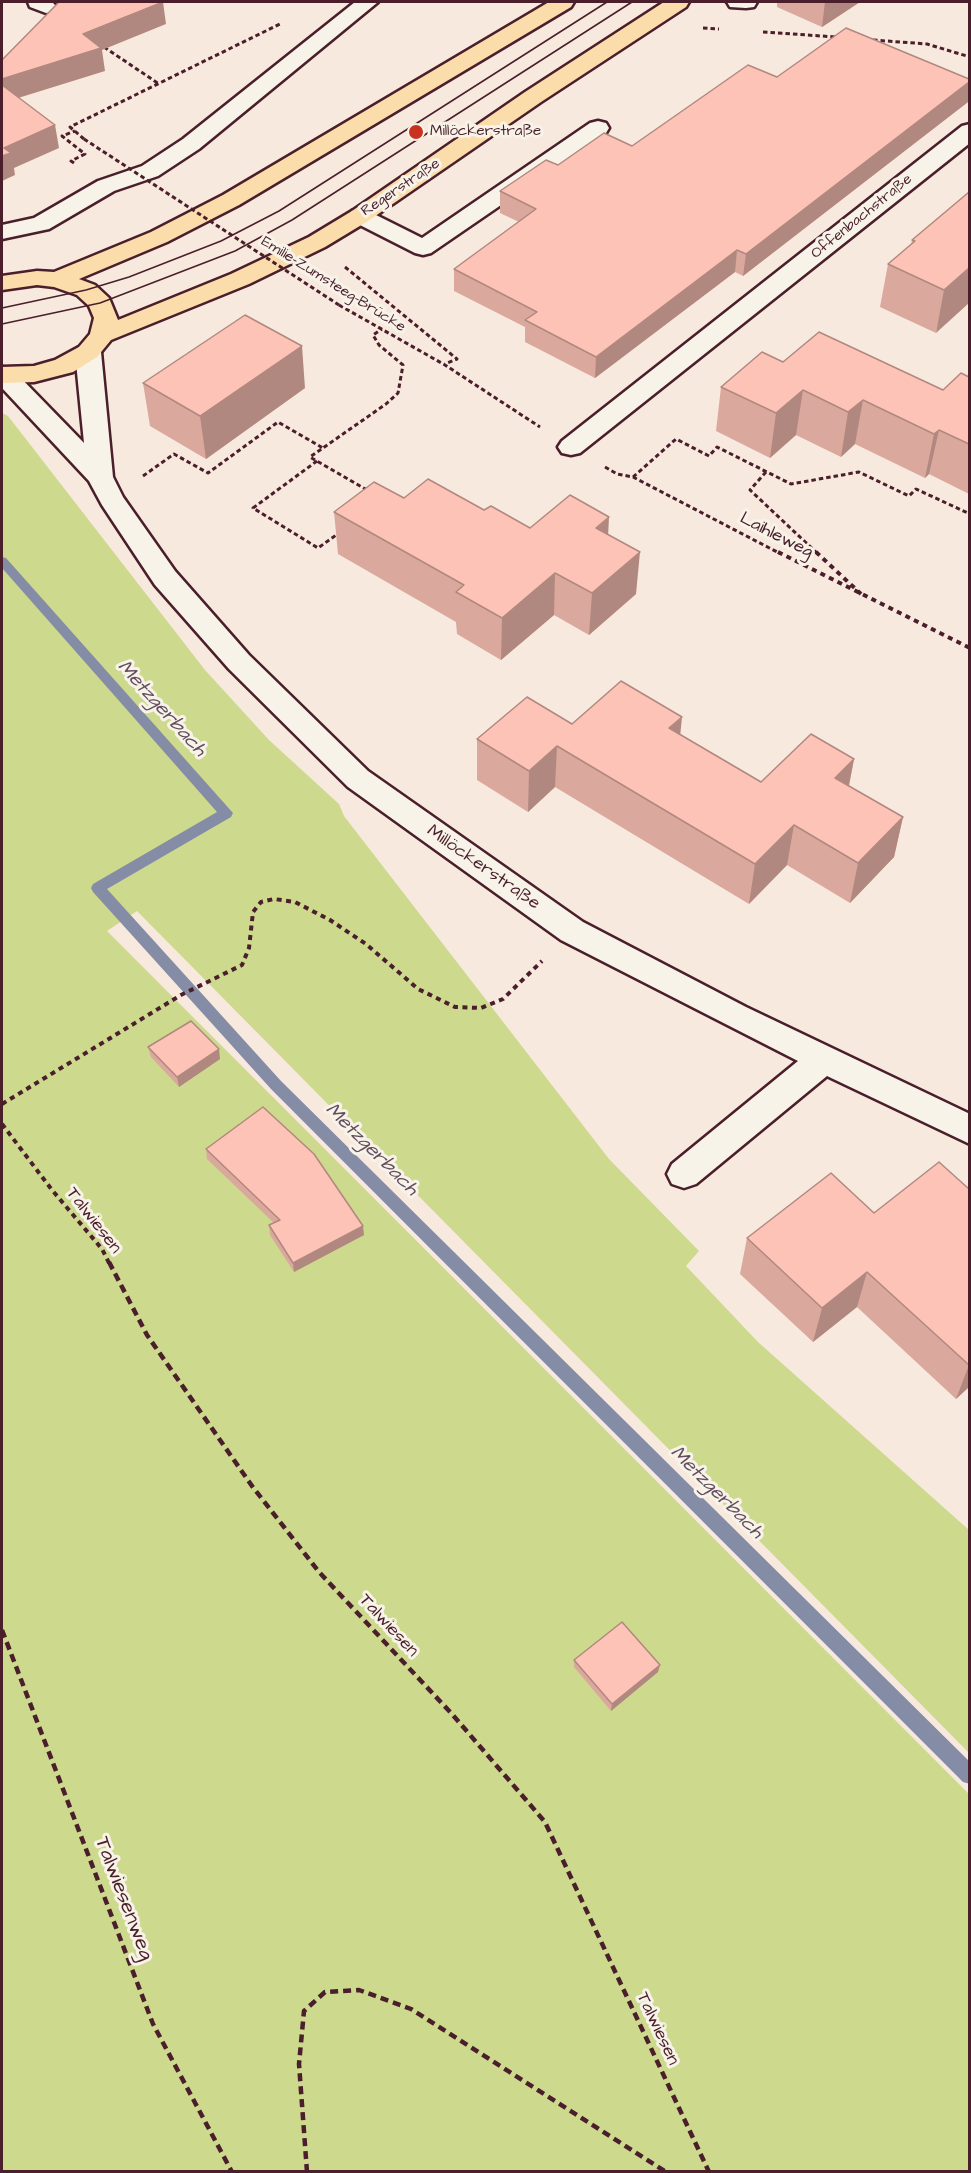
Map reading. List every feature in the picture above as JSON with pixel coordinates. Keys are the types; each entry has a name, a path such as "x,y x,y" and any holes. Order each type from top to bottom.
{"main road":[{"path":"57,280 159,237 231,200 563,2"},
{"name":"Regerstraße","path":"2,375 34,374 64,366 95,344 317,242 360,216 678,2"},
{"path":"2,283 37,278 57,280 86,290 100,303 106,318 95,344"}],"street":[{"path":"738,2 746,2"},
{"path":"2,232 40,224 106,186 150,171 190,144 368,10"},
{"path":"360,216 423,248 598,128"},
{"name":"Offenbachstraße","path":"571,447 969,131"},
{"name":"Millöckerstraße","path":"95,344 106,488"},
{"name":"Millöckerstraße","path":"2,375 35,406 106,488 165,578 239,662 358,779 573,931 735,1016 969,1130"},
{"path":"684,1174 824,1059"}],"path":[{"path":"648,21 730,30"},
{"path":"101,45 159,84 283,22"},
{"path":"753,32 846,38"},
{"path":"869,40 927,44 969,57"},
{"name":"Emilie-Zumsteeg-Brücke","path":"159,84 70,127 84,139 339,305 445,365 571,447"},
{"path":"344,266 456,358 445,365"},
{"path":"373,494 310,457 387,404 398,393 403,365 379,345 373,335 382,329"},
{"path":"106,488 174,454 208,473 278,422 323,448"},
{"path":"633,477 676,439 709,456 717,447 791,484 859,472 909,496 916,489 969,514"},
{"name":"Laihleweg","path":"571,447 617,474 633,477 864,597 969,648"},
{"path":"317,461 253,508 318,548 346,527"},
{"path":"766,472 750,490 864,597"},
{"path":"2,1104 181,995 242,965 249,948 253,912 261,902 274,899 294,902 330,920 366,944 418,989 455,1007 481,1008 502,999 573,931"},
{"name":"Talwiesen","path":"2,1124 52,1190 102,1249 147,1335 252,1486 319,1572 452,1714 545,1822 709,2172"},
{"name":"Talwiesenweg","path":"2,1630 153,2024 232,2172"},
{"path":"307,2172 299,2064 304,2011 325,1992 360,1990 411,2009 666,2172"}],"green space":[{"path":"2,413 8,416 205,670 269,740 339,804 344,816 609,1159 699,1251 686,1266 758,1342 969,1530 969,1753 137,911 107,931 969,1794 969,2171 2,2171"}],"building":[{"path":"59,2 163,2 83,34 101,48 2,79 2,60"},
{"path":"846,28 969,79 969,82 746,254 737,250 596,357 525,320 537,312 454,269 536,209 500,191 546,160 558,165 604,133 632,146 748,65 777,77"},
{"path":"2,85 55,125 4,148 11,153 2,156"},
{"path":"969,192 969,268 944,290 888,264 915,241 912,240"},
{"path":"245,315 302,346 200,416 143,383"},
{"path":"819,332 943,390 961,373 969,377 969,444 939,430 934,434 863,400 848,412 803,390 776,413 721,387 762,352 783,362"},
{"path":"428,479 484,510 491,506 530,528 570,495 609,517 596,528 640,552 592,593 555,573 502,618 456,592 464,585 334,512 374,482 404,498"},
{"path":"621,681 682,717 669,728 761,782 811,734 854,759 835,778 903,817 858,863 794,825 755,864 557,746 529,771 477,739 527,697 572,724"},
{"path":"191,1021 219,1049 177,1077 148,1047"},
{"path":"263,1107 314,1154 363,1226 293,1263 269,1225 280,1220 206,1149"},
{"path":"939,1162 969,1189 969,1365 867,1272 822,1308 747,1238 831,1173 874,1213"},
{"path":"622,1622 660,1665 612,1704 574,1660"}],"waterway":[{"name":"Metzgerbach","path":"2,561 226,813 98,888 276,1085 970,1775"}],"tram line":[{"path":"2,308 86,290 129,277 221,241 279,211 607,2"},
{"path":"2,324 100,303 235,251 292,220 632,2"}],"place":[{"name":"Millöckerstraße","path":"416,132"}]}
